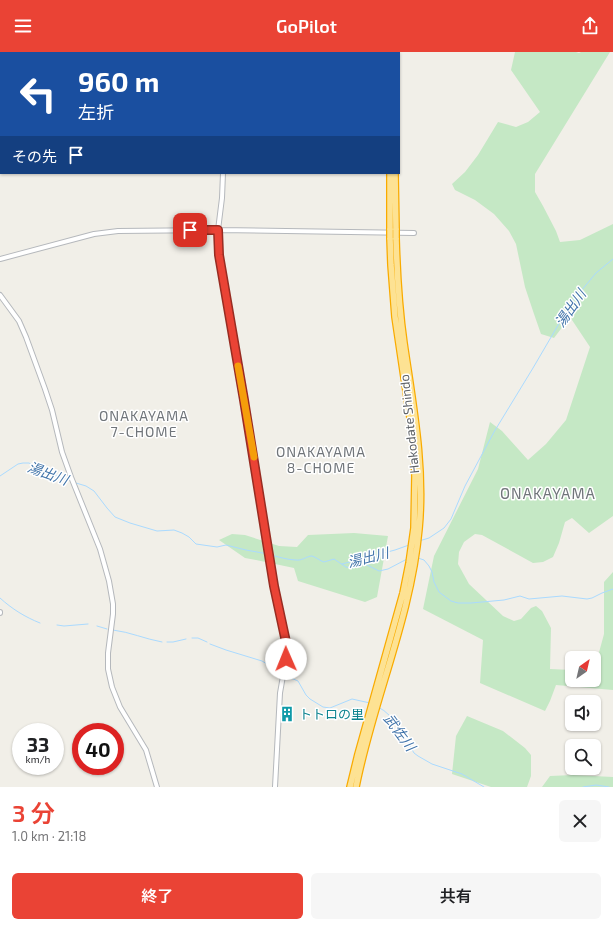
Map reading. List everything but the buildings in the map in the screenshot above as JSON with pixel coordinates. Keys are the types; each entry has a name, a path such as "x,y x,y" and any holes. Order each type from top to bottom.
{"highway":[{"name":"Hakodate Shindo","path":"390,174 393,230"},
{"name":"Hakodate Shindo","path":"356,787 373,710 403,612 416,529 413,438 396,317 391,266 395,174"},
{"name":"Hakodate Shindo","path":"350,787 358,754 373,710"}],"street":[{"path":"223,174 218,230 219,255 274,586 286,642 286,659 280,708 275,787"},
{"path":"0,259 103,232 118,231 218,230 414,233"},
{"path":"0,295 18,321 26,337 52,410 62,452 70,477 100,549 111,592 113,614 108,653 108,670 112,687 120,707 146,750 157,787"}],"green space":[{"path":"515,52 610,52 535,174 535,192 556,231 560,242 580,240 613,224 613,516 589,533 572,518 565,522 553,557 543,562 533,563 482,535 475,534 464,542 459,552 458,564 469,584 503,616 514,621 521,619 531,608 536,606 542,611 551,628 550,669 565,670 565,686 556,685 545,711 480,683 483,640 423,609 434,556 478,469 490,422 502,431 528,460 546,444 566,420 590,347 570,317 554,338 541,334 525,287 516,244 509,231 494,214 475,200 455,190 452,184 465,172 478,155 498,122 516,127 528,122 540,112 511,70"},
{"path":"354,533 388,536 377,597 365,602 298,581 294,568 245,558 219,540 232,534 245,535 279,546 297,547 308,535"},
{"path":"613,572 613,690 579,687 601,687 601,651 599,651 604,634 604,582"},
{"path":"467,716 503,731 525,748 531,755 531,776 527,787 491,787 452,774 456,736"},
{"path":"573,775 613,777 613,787 542,787 550,776"}],"waterway":[{"name":"湯出川","path":"419,541 429,538 444,528 451,519 465,486 494,432 571,303 596,273 613,259"},
{"name":"湯出川","path":"0,476 18,464 29,463 43,471 71,481"},
{"name":"湯出川","path":"76,483 86,486 94,491 115,517 130,523 157,531 174,530 189,537 196,544 217,547 226,545 268,554"},
{"name":"湯出川","path":"342,564 409,545"},
{"name":"湯出川","path":"271,555 298,560 312,556 324,562 334,559 346,567 352,568 365,564 379,571 388,569 407,559"},
{"path":"418,558 424,560 429,566 439,592 451,601 458,603 504,600 520,596 529,599 562,596 587,599 613,589"},
{"name":"武佐川","path":"0,598 9,606 40,623"},
{"name":"武佐川","path":"57,625 64,626 88,624"},
{"name":"武佐川","path":"97,626 107,629"},
{"name":"武佐川","path":"113,630 162,642"},
{"name":"武佐川","path":"192,638 198,638 207,642"},
{"name":"武佐川","path":"167,642 186,639"},
{"name":"武佐川","path":"210,644 262,661 282,673"},
{"name":"武佐川","path":"284,675 298,681 306,695 323,707 330,708 352,699 370,703"},
{"name":"武佐川","path":"378,707 390,715 414,753 432,764 462,774 484,787"},
{"name":"武佐川","path":"583,787 596,785 609,787"}],"slow traffic":[{"path":"238,366 254,457"}],"place":[{"name":"トトロの里","path":"287,714"}],"district":[{"name":"ONAKAYAMA 7-CHOME","path":"144,424"},
{"name":"ONAKAYAMA 8-CHOME","path":"321,460"},
{"name":"ONAKAYAMA","path":"548,493"}],"route":[{"path":"190,230 218,230 219,255 274,586 286,642 286,659"}]}
